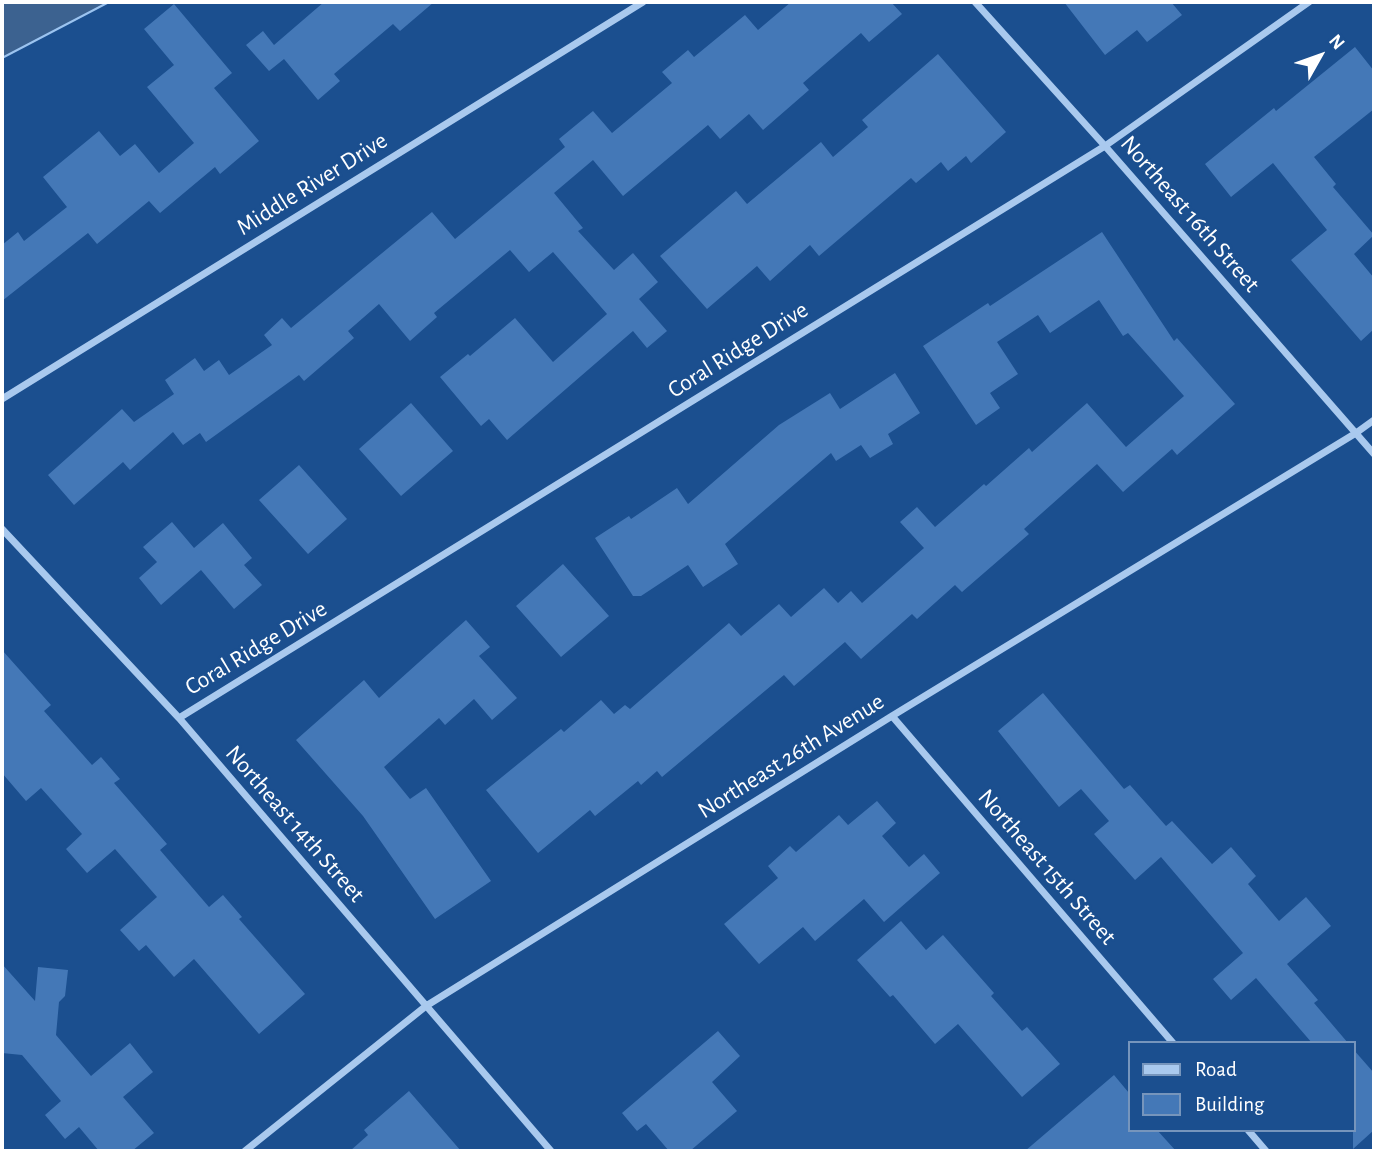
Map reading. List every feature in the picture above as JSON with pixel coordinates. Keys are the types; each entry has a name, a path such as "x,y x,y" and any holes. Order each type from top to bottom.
{"street":[{"name":"Middle River Drive","path":"2,399 643,2"},
{"name":"Northeast 16th Street","path":"975,2 1105,146 1374,454"},
{"name":"Coral Ridge Drive","path":"179,718 1105,146 1309,2"},
{"name":"Northeast 26th Avenue","path":"245,1151 426,1006 1374,420"},
{"name":"Northeast 14th Street","path":"2,529 179,718 551,1151"},
{"name":"Northeast 15th Street","path":"892,716 1171,1041"},
{"path":"1250,1132 1265,1151"}],"water":[{"path":"2,2 109,2 2,58"}],"building":[{"path":"324,2 434,2 400,31 393,24 334,74 340,81 318,100 284,59 269,71 246,45 263,31 274,45"},
{"path":"791,2 891,2 902,14 869,42 861,33 803,83 809,90 763,130 749,114 720,139 708,125 623,196 593,160 554,193 583,228 578,231 614,270 633,253 658,282 639,299 667,331 647,348 633,331 507,440 489,419 481,426 440,377 515,318 553,362 607,314 553,252 529,272 510,250 434,313 437,317 410,341 379,304 348,331 354,338 304,381 299,375 206,442 200,433 183,445 173,432 130,470 123,462 74,505 48,475 122,409 134,422 174,394 165,380 195,358 204,371 219,360 229,375 272,345 264,335 282,318 291,328 432,212 455,239 565,147 559,139 593,111 612,133 672,83 662,72 688,50 694,57 745,15 758,30"},
{"path":"1064,2 1171,2 1182,15 1147,42 1137,30 1105,55"},
{"path":"174,4 232,73 214,88 259,141 220,174 215,167 160,213 149,201 97,244 88,233 2,301 2,245 18,232 24,241 67,207 43,177 99,131 120,156 135,144 159,173 194,143 147,87 174,65 144,29"},
{"path":"1355,47 1374,71 1374,109 1314,157 1336,184 1333,187 1374,235 1354,254 1374,278 1374,329 1361,341 1291,260 1327,230 1273,163 1231,197 1205,164"},
{"path":"938,54 1006,132 971,163 966,156 948,171 941,162 916,183 911,178 819,256 810,245 770,281 757,266 707,309 660,256 736,191 747,204 821,142 833,157 868,127 862,120"},
{"path":"1102,232 1174,341 1177,338 1235,404 1177,455 1172,449 1123,492 1097,464 1024,529 1029,534 962,592 955,585 917,619 912,614 861,659 845,642 794,686 784,675 662,777 657,771 641,785 638,781 595,816 590,810 538,853 486,790 561,729 564,732 601,700 614,714 625,705 630,709 729,623 741,636 779,604 791,617 824,588 838,603 851,591 862,603 924,548 900,522 917,507 935,527 1029,448 1032,452 1087,403 1126,447 1184,396 1128,333 1123,336 1099,300 1050,333 1038,315 997,342 1018,374 990,393 1000,408 976,425 923,346 988,303 990,306"},
{"path":"895,373 920,413 888,434 893,444 870,458 861,445 836,461 831,453 725,544 738,564 703,587 688,565 641,596 633,596 595,538 629,516 631,519 677,488 688,504 779,425 830,393 840,409"},
{"path":"411,403 453,451 401,496 359,449"},
{"path":"299,465 347,519 308,554 259,500"},
{"path":"172,522 194,548 223,523 252,558 244,565 262,585 234,609 201,570 161,605 139,578 157,562 143,547"},
{"path":"563,564 609,616 561,657 516,606"},
{"path":"466,620 490,647 479,656 517,698 492,720 474,699 445,725 439,718 384,767 410,799 426,788 491,881 435,919 363,816 296,740 364,680 379,698"},
{"path":"2,650 51,705 44,711 92,765 101,757 120,779 114,783 167,844 160,850 209,907 223,895 242,917 239,919 305,994 259,1034 194,959 174,977 146,945 139,951 120,930 157,897 115,849 87,873 66,849 82,834 41,788 26,801 2,773"},
{"path":"1043,693 1124,789 1130,785 1166,826 1172,821 1212,864 1231,847 1256,876 1248,884 1279,921 1306,897 1331,926 1287,964 1318,1000 1314,1003 1346,1041 1310,1041 1256,978 1231,1000 1213,979 1243,953 1161,857 1135,880 1094,834 1109,821 1081,789 1059,807 998,731"},
{"path":"877,801 896,823 882,836 909,867 924,854 940,873 884,922 864,899 815,941 803,927 759,964 724,924 778,878 768,866 790,846 796,852 839,815 848,825"},
{"path":"901,921 926,950 943,935 994,993 991,996 1022,1031 1027,1027 1060,1064 1022,1097 958,1024 935,1044 893,995 890,997 857,960"},
{"path":"2,964 35,1001 38,967 68,970 65,996 59,1002 56,1035 91,1076 130,1043 153,1072 123,1097 154,1133 132,1151 99,1151 79,1127 65,1139 45,1115 61,1101 22,1055 2,1053"},
{"path":"718,1031 740,1056 712,1082 737,1111 690,1151 669,1151 646,1124 637,1131 622,1113"},
{"path":"1355,1051 1374,1073 1374,1130 1353,1149"},
{"path":"1114,1075 1128,1092 1128,1132 1159,1132 1176,1151 1025,1151"},
{"path":"409,1091 461,1151 350,1151 368,1135 364,1130"}]}
